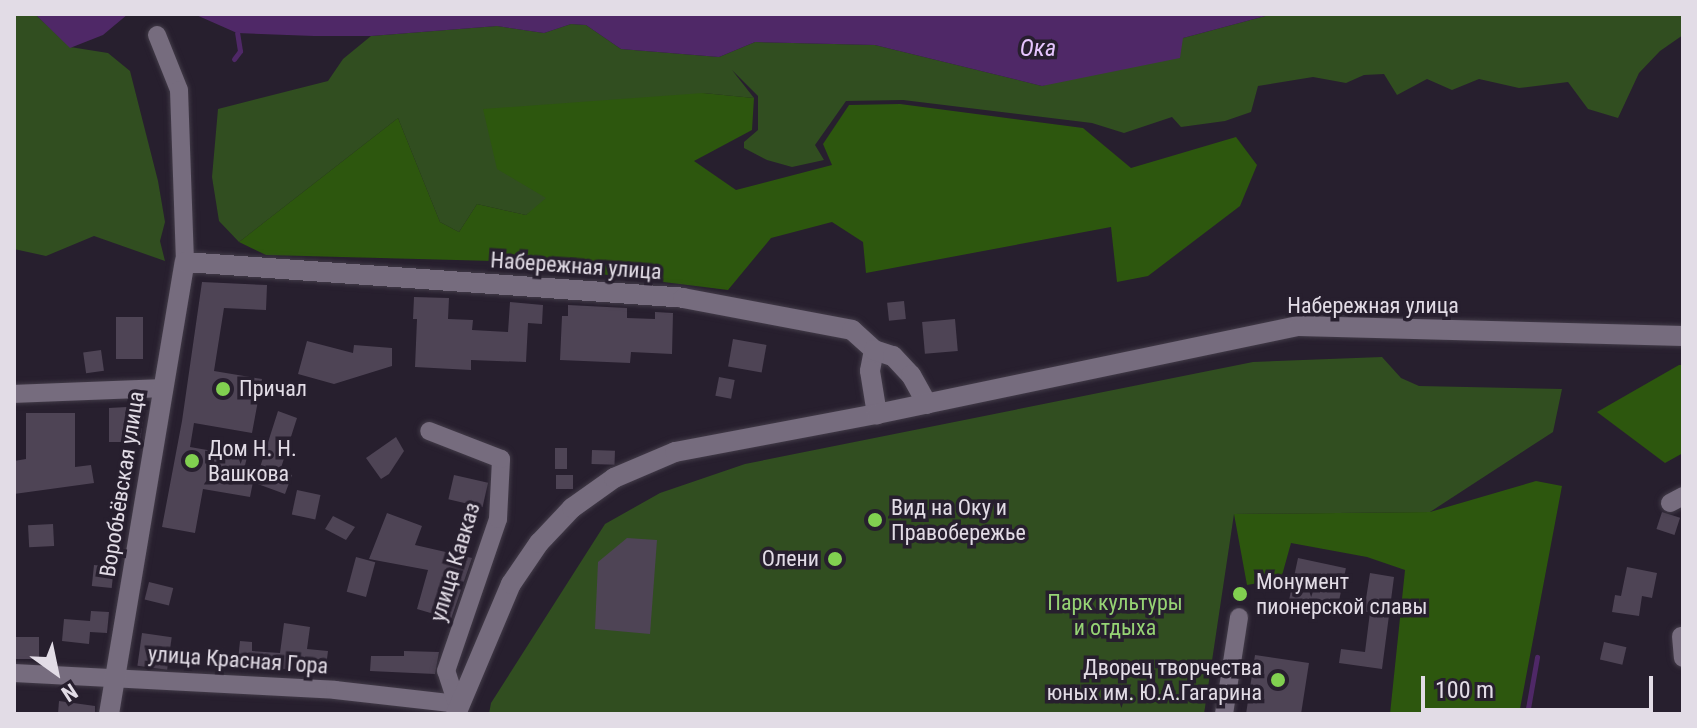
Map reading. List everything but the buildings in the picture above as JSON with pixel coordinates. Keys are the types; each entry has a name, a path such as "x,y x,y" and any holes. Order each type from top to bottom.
{"main road":[{"name":"Набережная улица","path":"185,262 683,298 852,330 874,350 893,356 911,375 927,404"},
{"name":"Воробьёвская улица","path":"109,714 185,262"},
{"name":"Набережная улица","path":"457,709 511,584 572,508 614,478 675,452 927,404 1299,326 1683,336"},
{"path":"874,350 870,371 877,414"}],"street":[{"path":"157,35 179,90 185,262"},
{"path":"14,394 162,388"},
{"name":"улица Кавказ","path":"429,431 501,459 498,519 446,671 457,709"},
{"path":"1224,714 1239,617"},
{"path":"1681,636 1683,658"},
{"name":"улица Красная Гора","path":"14,673 335,690 457,709"}],"green space":[{"path":"14,14 35,14 70,47 108,53 130,71 158,181 165,222 160,241 165,261 94,236 46,256 14,249"},
{"path":"1273,14 1683,14 1683,35 1660,51 1639,73 1618,118 1588,109 1568,82 1519,88 1479,79 1452,90 1427,79 1397,95 1384,74 1364,75 1346,83 1313,77 1258,86 1251,112 1225,121 1181,127 1172,117 1124,133 1092,123 903,100 846,101 815,145 824,160 792,167 767,160 744,148 744,142 758,130 758,96 732,70 754,98 703,93 526,215 477,204 459,232 440,222 398,118 239,242 219,221 212,177 218,109 328,81 343,59 371,36 497,26 544,33 571,24 586,25 621,49 719,57 755,42 875,45 1042,86 1183,38"},
{"path":"703,93 754,98 752,130 694,161 736,190 832,165 823,144 849,105 900,104 1083,128 1131,168 1236,137 1257,165 1240,206 1148,276 1117,282 1111,227 866,273 863,242 832,222 771,238 728,290 494,261 266,255 239,242 398,118 440,222 459,232 477,204 526,215 546,198 497,169 483,109"},
{"name":"Парк культуры и отдыха","path":"1382,357 1401,378 1419,386 1562,389 1553,432 1430,512 1234,514 1204,714 489,714 491,703 605,524 660,493 745,464 1253,362"},
{"path":"1683,365 1683,453 1665,463 1597,412"},
{"path":"1536,481 1562,486 1519,714 1390,714 1405,570 1367,557 1291,543 1281,579 1247,585 1234,514 1430,512"}],"water":[{"path":"35,14 128,14 103,35 70,48"},
{"name":"Ока","path":"194,14 1273,14 1183,38 1180,58 1042,86 875,45 755,42 719,57 621,49 586,25 571,24 544,33 497,26 371,36 314,36 237,33"}],"waterway":[{"path":"234,59 240,51 237,33"},
{"path":"1527,714 1537,657"}],"place":[{"name":"Причал","path":"223,389"},
{"name":"Дом Н. Н. Вашкова","path":"192,461"},
{"name":"Вид на Оку и Правобережье","path":"875,520"},
{"name":"Олени","path":"835,559"},
{"name":"Монумент пионерской славы","path":"1240,594"},
{"name":"Дворец творчества юных им. Ю.А.Гагарина","path":"1278,680"}]}
